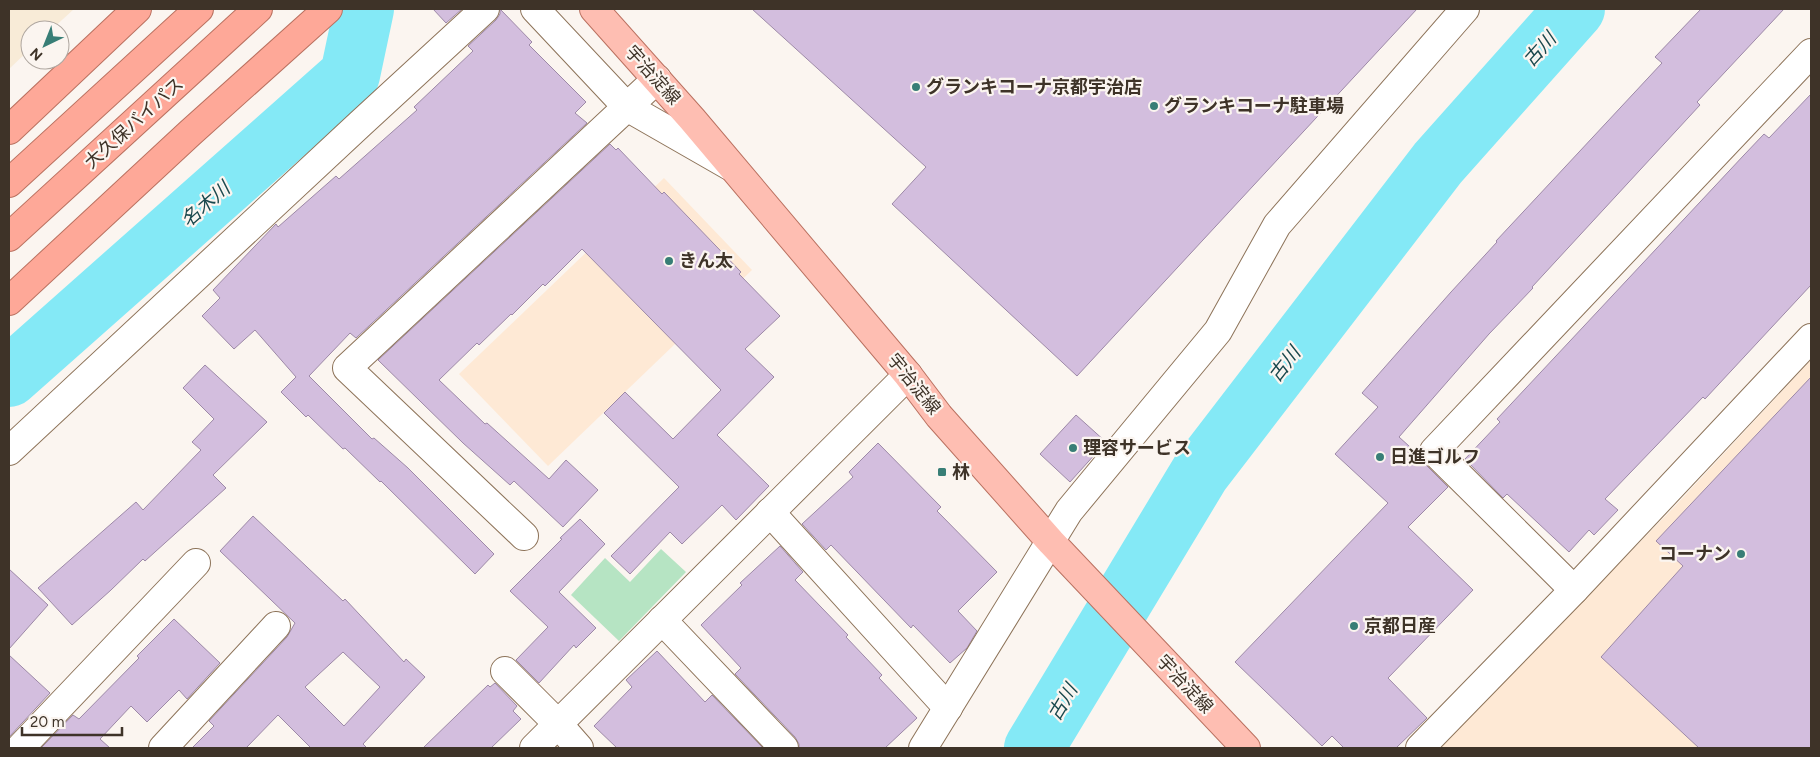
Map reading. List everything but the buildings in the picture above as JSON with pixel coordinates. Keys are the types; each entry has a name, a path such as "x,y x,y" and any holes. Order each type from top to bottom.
{"highway":[{"path":"9,130 137,9"},
{"path":"9,183 199,9"},
{"name":"大久保バイパス","path":"9,237 258,9"},
{"path":"9,302 190,133 328,9"}],"main road":[{"name":"宇治淀線","path":"594,9 732,167 908,375 939,416 1059,550 1246,748"}],"street":[{"path":"9,451 485,9"},
{"path":"535,9 626,107 732,167"},
{"path":"923,748 948,708 1059,550 1069,511 1218,331 1277,225 1465,9"},
{"path":"1574,590 1434,451 1811,53"},
{"path":"524,536 347,368 657,79"},
{"path":"1420,748 1574,590 1811,338"},
{"path":"534,748 908,375"},
{"path":"770,512 948,708"},
{"path":"20,748 196,563"},
{"path":"662,620 784,748"},
{"path":"163,748 276,626"},
{"path":"505,671 579,748"}],"shaded area":[{"path":"9,9 74,9 62,20 20,20 20,59 9,69"},
{"path":"664,178 752,270 548,466 459,374"},
{"name":"コーナン","path":"1811,360 1811,748 1440,748 1676,505"}],"green space":[{"path":"661,549 686,572 619,641 571,595 605,558 630,582"}],"waterway":[{"name":"名木川","path":"9,377 350,75 364,9"},
{"name":"古川","path":"1034,748 1200,473 1438,163 1575,9"}],"place":[{"name":"グランキコーナ京都宇治店","path":"916,87"},
{"name":"グランキコーナ駐車場","path":"1154,106"},
{"name":"きん太","path":"669,261"},
{"name":"理容サービス","path":"1073,448"},
{"name":"日進ゴルフ","path":"1380,457"},
{"name":"林","path":"942,472"},
{"name":"コーナン","path":"1741,554"},
{"name":"京都日産","path":"1354,626"}]}
